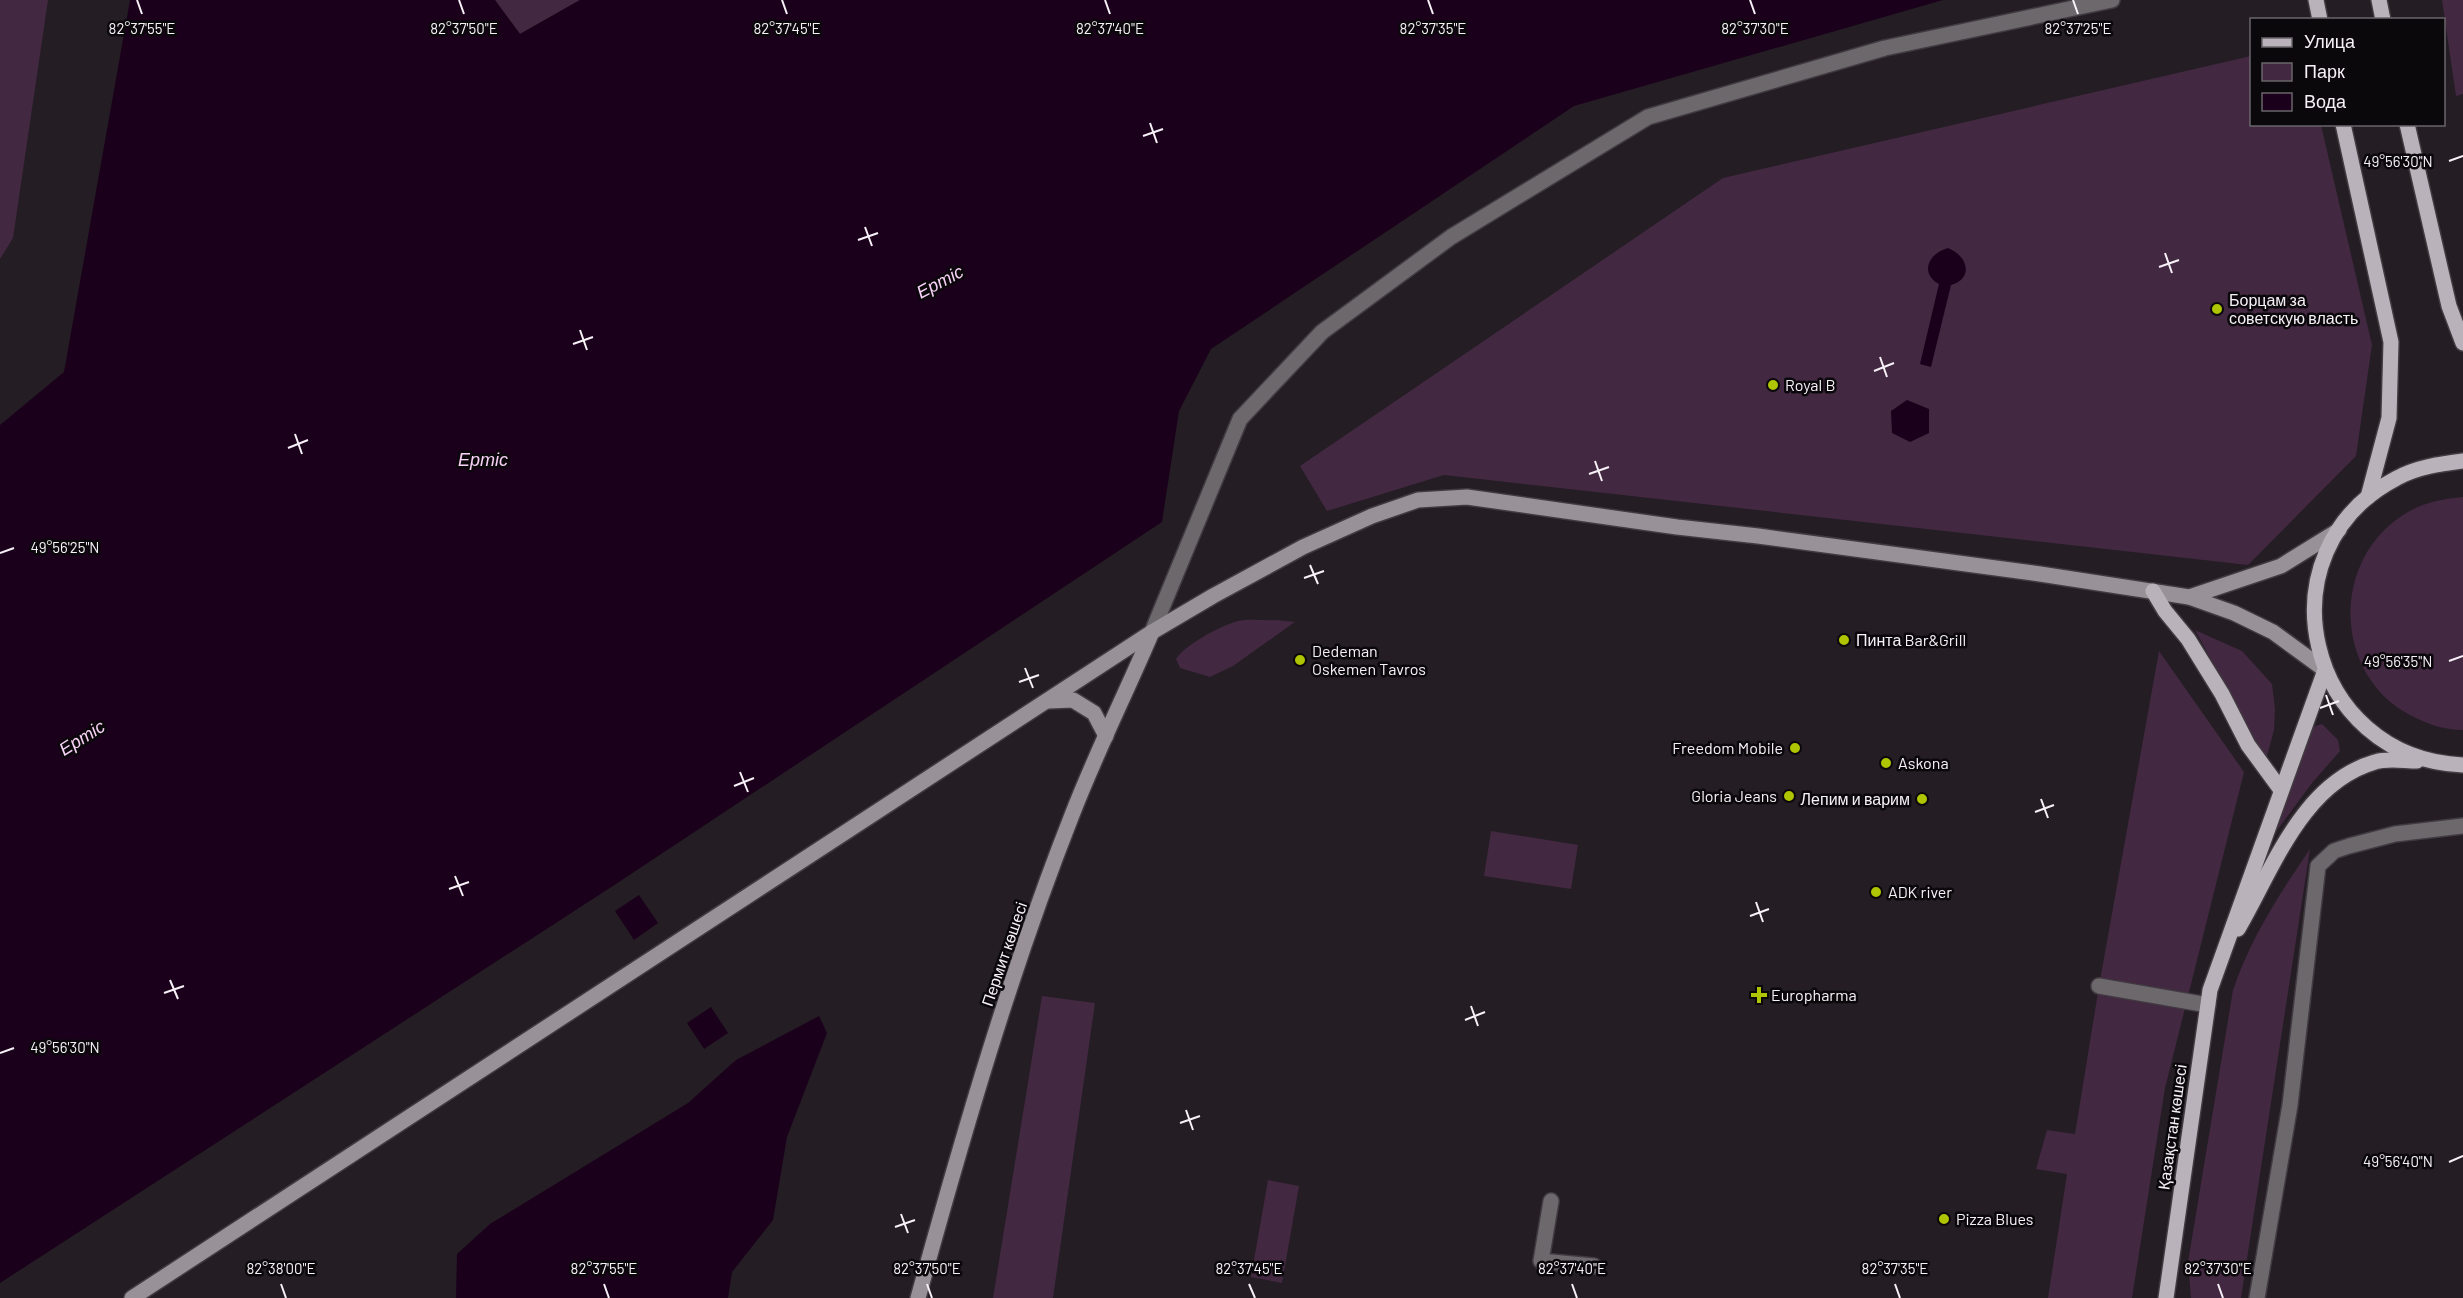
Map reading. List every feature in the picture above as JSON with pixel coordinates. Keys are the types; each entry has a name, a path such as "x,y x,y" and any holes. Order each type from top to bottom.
{"main road":[{"path":"2316,0 2320,18"},
{"path":"2379,0 2383,18"},
{"path":"2343,126 2391,342 2389,418 2368,496"},
{"path":"2407,126 2449,306 2463,343"},
{"path":"2463,461 2430,465 2397,477 2368,496 2339,530 2325,556 2316,593 2314,613 2317,642 2325,670 2338,695 2355,717 2376,736 2400,751 2427,760 2463,765"},
{"path":"132,1298 1152,632 1303,547 1372,516 1418,500 1467,497 2189,597 2234,613 2273,632 2325,670"},
{"path":"2189,597 2281,566 2339,530"},
{"path":"2153,591 2165,611 2188,639 2222,694 2248,745 2281,790"},
{"name":"Пермит көшесі","path":"918,1298 957,1156 1000,1017 1072,814 1152,632"},
{"name":"Қазақстан көшесі","path":"2166,1298 2208,1005 2219,963 2325,670"},
{"path":"1045,702 1073,700 1094,713 1106,736"},
{"name":"Қазақстан көшесі","path":"2219,963 2276,858 2313,803 2338,780 2376,762 2427,760"}],"street":[{"path":"1152,632 1240,419 1322,332 1451,237 1648,117 1885,48 2112,0"},
{"path":"2257,1298 2290,1105 2318,866 2334,851 2349,846 2396,834 2463,826"},
{"path":"2099,986 2208,1005"},
{"path":"1551,1201 1541,1261 1594,1266"}],"green space":[{"path":"0,0 48,0 13,238 0,259"},
{"path":"495,0 580,0 520,34"},
{"path":"2442,0 2463,0 2463,94 2456,96 2445,18"},
{"path":"2250,56 2250,126 2321,126 2372,345 2356,456 2248,565 1444,475 1327,511 1300,466 1723,178"},
{"path":"2463,497 2463,730 2455,730 2417,719 2380,692 2364,668 2354,642 2350,613 2354,585 2364,558 2380,535 2403,515 2417,507 2439,500"},
{"path":"1245,620 1295,622 1233,666 1210,677 1180,668 1176,659 1194,642 1228,624"},
{"path":"2195,630 2242,651 2272,684 2275,709 2274,730 2266,760"},
{"path":"2159,651 2244,772 2165,1088 2132,1298 2048,1298 2067,1174 2036,1169 2047,1130 2075,1134"},
{"path":"2322,724 2338,740 2340,751 2312,783 2259,855 2309,728"},
{"path":"1491,831 1578,845 1571,889 1484,876"},
{"path":"2310,849 2241,1298 2191,1298 2188,1262 2233,990 2257,935"},
{"path":"1042,996 1095,1003 1053,1298 993,1298"},
{"path":"1268,1180 1299,1186 1282,1283 1251,1277"}],"water":[{"name":"Ертіс","path":"130,0 495,0 520,34 580,0 1943,0 1574,106 1211,349 1179,411 1162,522 619,882 0,1283 0,425 64,372"},
{"path":"1948,248 1960,256 1966,267 1963,277 1951,285 1931,367 1920,364 1939,284 1933,280 1928,269 1936,254"},
{"path":"1907,400 1929,409 1929,433 1910,442 1892,433 1891,411"},
{"path":"639,895 658,923 634,940 615,911"},
{"path":"711,1007 728,1033 704,1049 687,1023"},
{"path":"819,1016 827,1033 787,1137 773,1220 732,1272 728,1298 456,1298 457,1254 490,1224 688,1103 736,1060"}],"place":[{"name":"Борцам за советскую власть","path":"2217,309"},
{"name":"Royal B","path":"1773,385"},
{"name":"Пинта Bar&Grill","path":"1844,640"},
{"name":"Dedeman Oskemen Tavros","path":"1300,660"},
{"name":"Freedom Mobile","path":"1795,748"},
{"name":"Askona","path":"1886,763"},
{"name":"Gloria Jeans","path":"1789,796"},
{"name":"Лепим и варим","path":"1922,799"},
{"name":"ADK river","path":"1876,892"},
{"name":"Europharma","path":"1759,995"},
{"name":"Pizza Blues","path":"1944,1219"}]}
